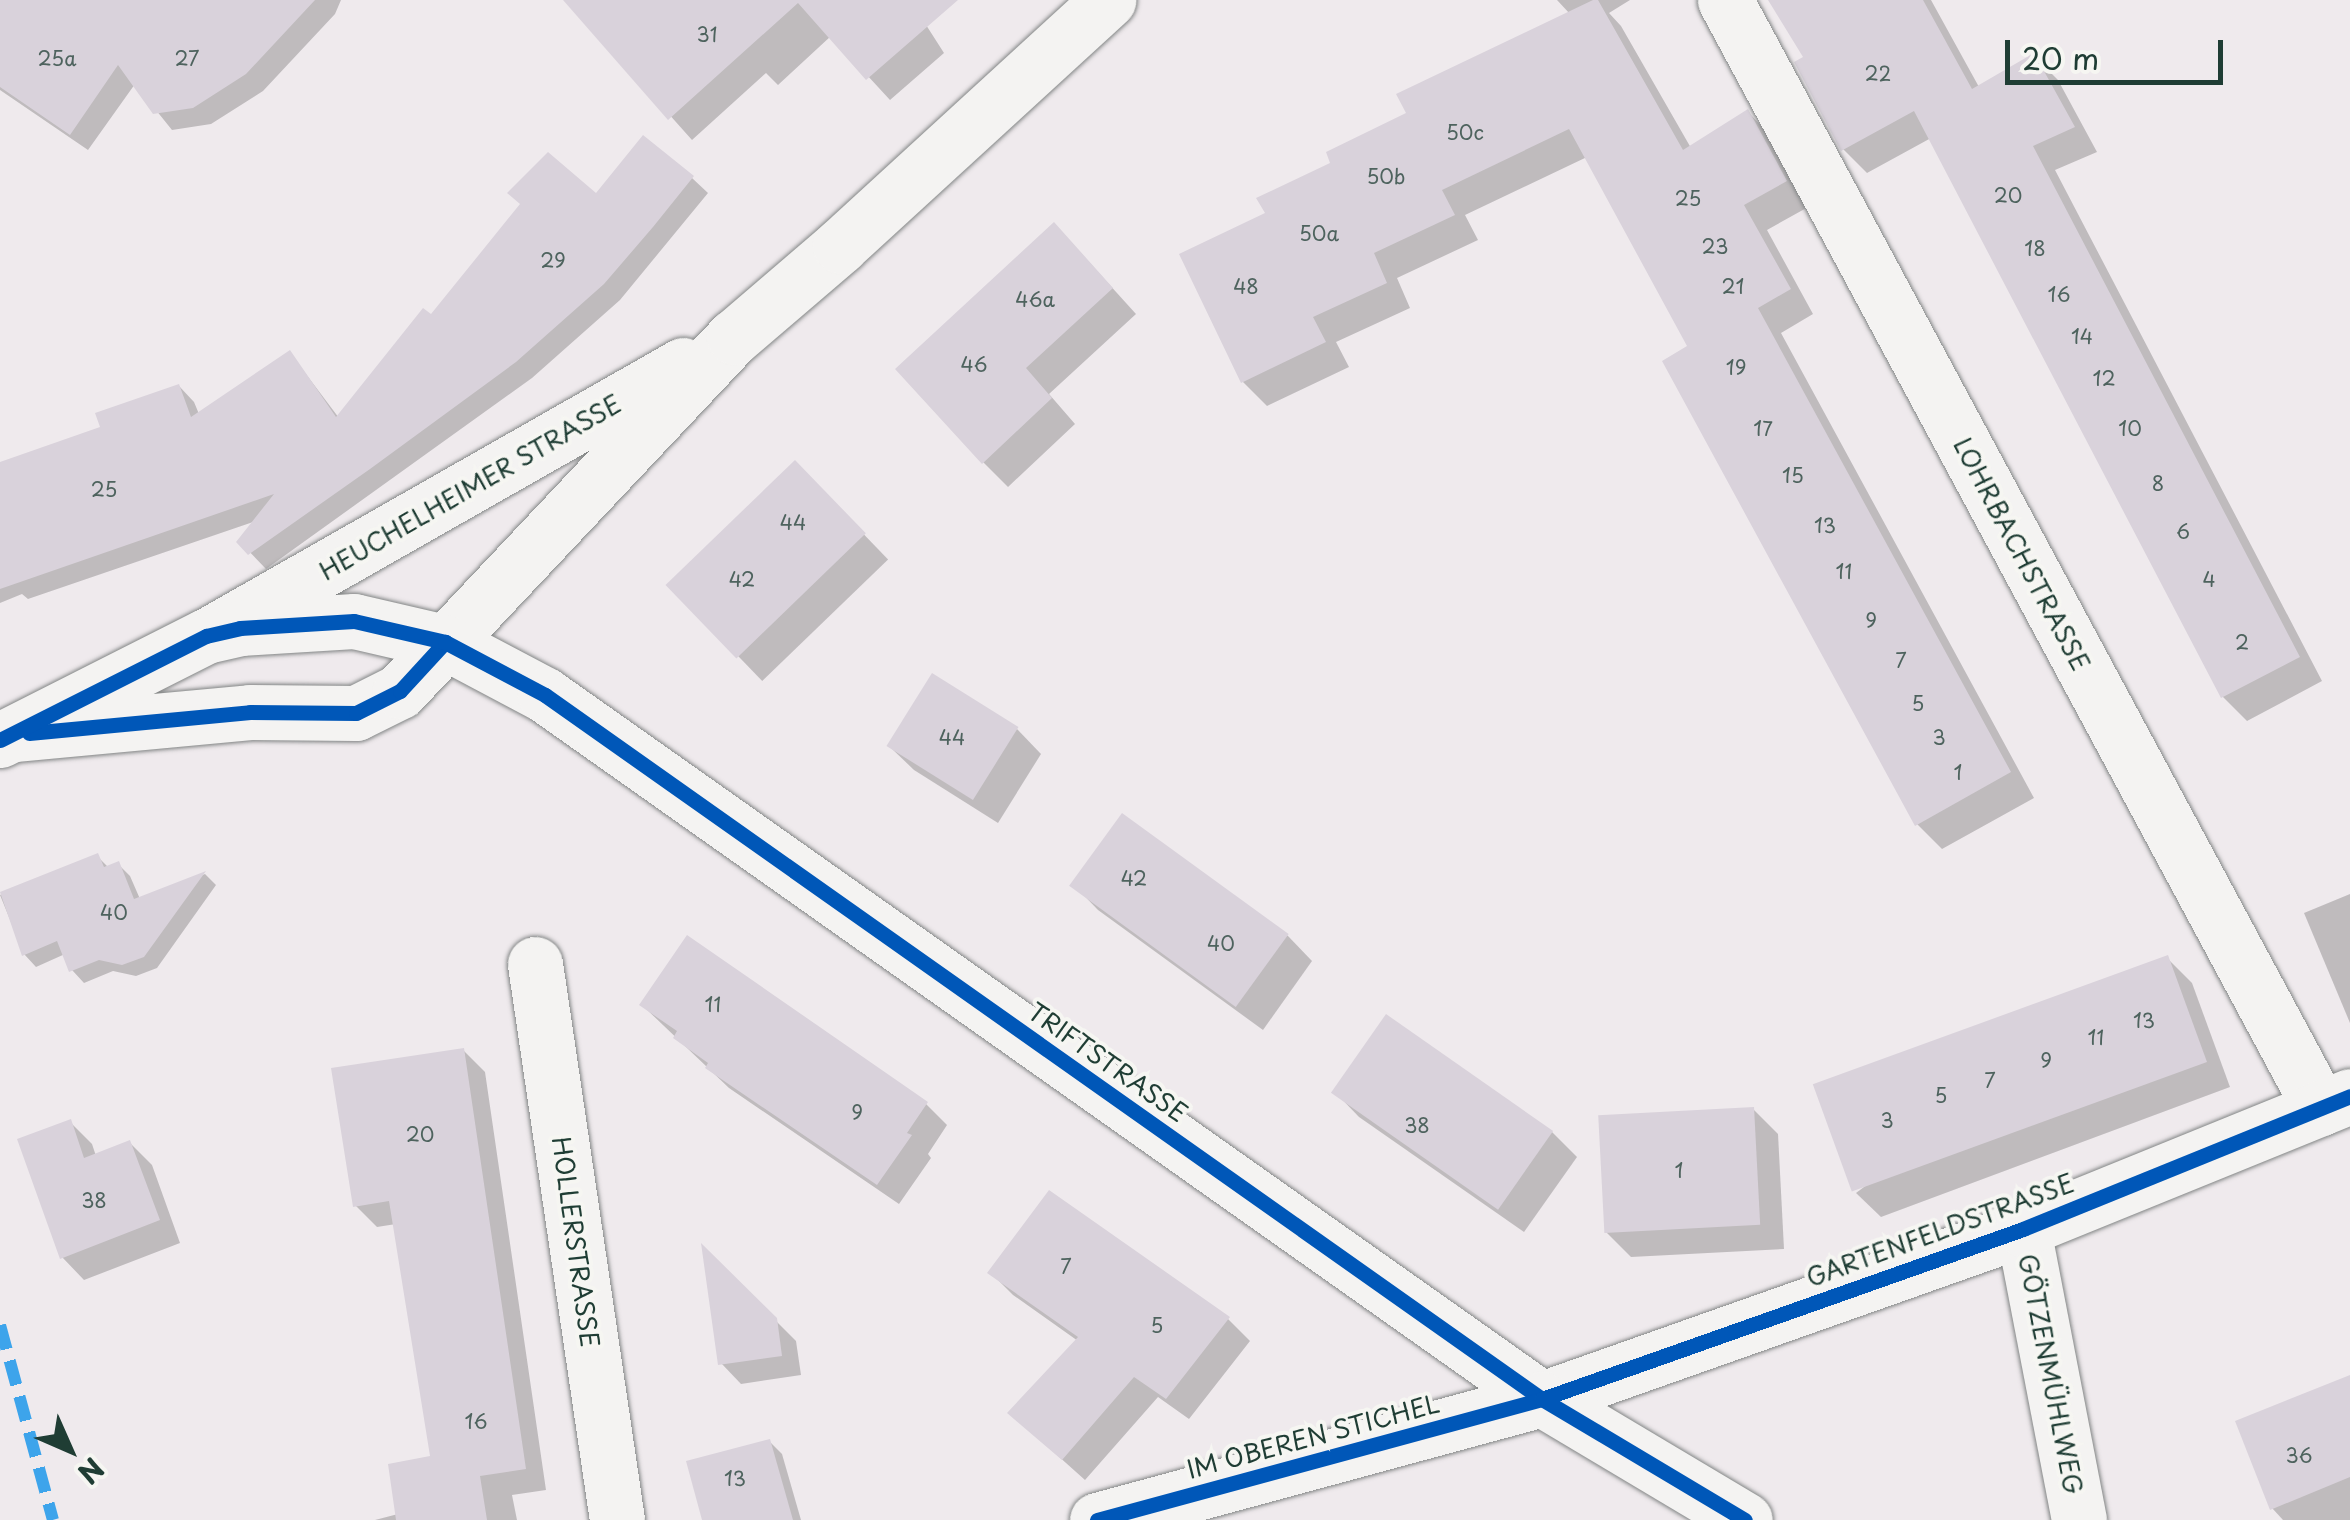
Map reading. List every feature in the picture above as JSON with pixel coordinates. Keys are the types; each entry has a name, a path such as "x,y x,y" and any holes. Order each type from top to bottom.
{"street":[{"name":"HEUCHELHEIMER STRASSE","path":"7,737 250,712 356,713 400,691 734,336 840,246 1108,0"},
{"name":"LOHRBACHSTRASSE","path":"1724,0 2335,1102"},
{"name":"HEUCHELHEIMER STRASSE","path":"7,737 206,636 734,336"},
{"name":"HEUCHELHEIMER STRASSE","path":"206,636 240,628 354,620 445,642"},
{"name":"TRIFTSTRASSE","path":"445,642 545,694 1542,1399 1745,1520"},
{"name":"HOLLERSTRASSE","path":"535,964 617,1520"},
{"name":"GARTENFELDSTRASSE","path":"1542,1399 2023,1229 2335,1102"},
{"name":"GÖTZENMÜHLWEG","path":"2023,1229 2080,1520"},
{"name":"IM OBEREN STICHEL","path":"1097,1520 1542,1399"}],"building":[{"path":"0,0 315,0 246,74 193,108 153,114 118,65 70,135 0,87"},
{"path":"563,0 958,0 866,80 798,3 668,120"},
{"path":"1598,0 1683,150 1748,109 1787,181 1744,205 1791,289 1758,308 2011,772 1915,826 1662,361 1687,346 1569,129 1442,190 1455,215 1374,253 1387,283 1313,317 1326,342 1241,383 1179,254 1265,213 1256,198 1330,163 1326,152 1406,113 1396,94"},
{"path":"1768,0 1923,0 1972,89 2034,53 2075,127 2033,146 2300,657 2221,698 1914,111 1841,151 1794,62 1803,57"},
{"path":"643,135 694,176 653,227 604,284 516,362 370,469 248,555 236,542 274,494 0,589 0,462 100,427 95,413 179,384 191,417 290,350 336,417 423,308 431,314 520,204 507,193 548,152 596,193"},
{"path":"1054,222 1113,288 1026,368 1052,398 982,464 895,369"},
{"path":"795,460 866,533 736,658 666,585"},
{"path":"932,673 1019,727 973,800 886,746"},
{"path":"1122,813 1289,934 1236,1007 1069,886"},
{"path":"98,853 104,867 119,861 134,899 206,871 144,957 122,965 99,960 69,972 57,941 22,956 0,892"},
{"path":"687,935 928,1102 907,1133 912,1135 877,1185 705,1068 708,1063 673,1038 677,1031 639,1005"},
{"path":"2168,955 2207,1062 1852,1191 1813,1084"},
{"path":"1386,1014 1553,1131 1498,1210 1331,1093"},
{"path":"464,1048 526,1469 480,1476 487,1520 396,1520 388,1464 430,1456 389,1201 353,1207 331,1068"},
{"path":"1754,1107 1760,1225 1604,1233 1598,1115"},
{"path":"71,1119 84,1158 130,1140 160,1220 60,1259 17,1139"},
{"path":"1049,1190 1230,1317 1166,1399 1134,1377 1062,1460 1007,1413 1078,1337 987,1273"},
{"path":"701,1243 777,1318 782,1356 718,1365"},
{"path":"2350,1375 2350,1477 2270,1510 2235,1421"},
{"path":"770,1439 793,1520 702,1520 686,1461"}],"marked path":[{"path":"0,1325 53,1520"}],"cycle path":[{"path":"0,740 206,636 240,628 354,621 445,642 545,695 1542,1399 1745,1520"},
{"path":"29,733 250,712 356,713 400,691 445,642"},
{"path":"1097,1520 1542,1399 2023,1229 2350,1096"}]}
